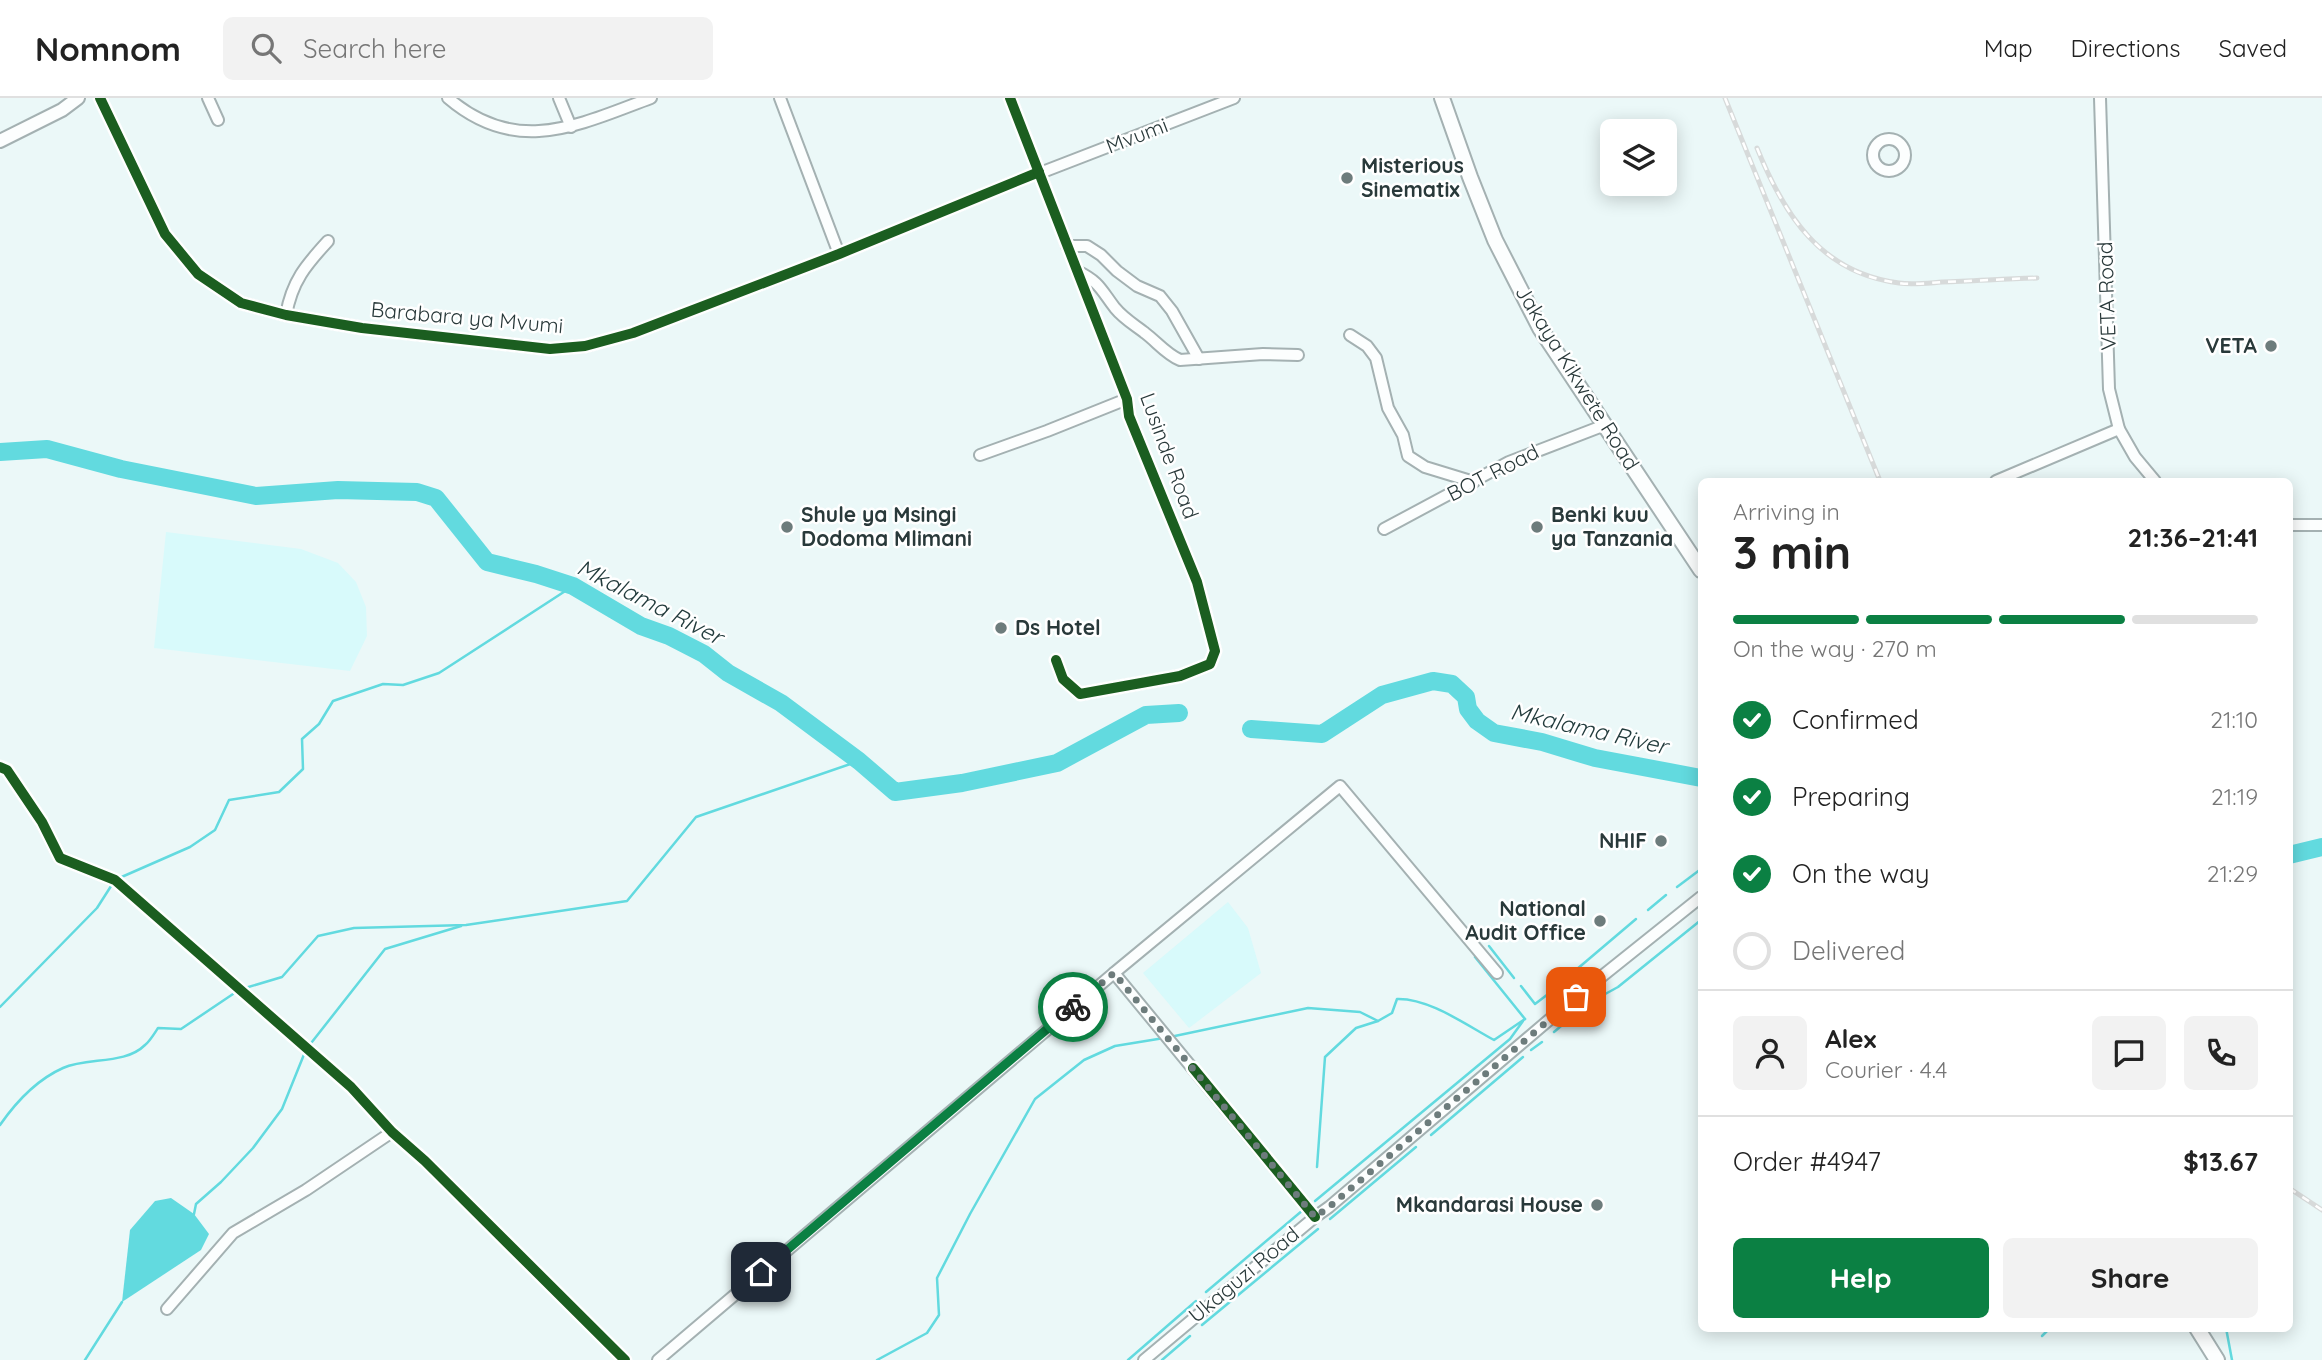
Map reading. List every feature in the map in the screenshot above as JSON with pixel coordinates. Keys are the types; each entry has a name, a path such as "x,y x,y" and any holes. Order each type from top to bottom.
{"main road":[{"name":"Jakaya Kikwete Road","path":"1443,98 1469,177 1495,240 1540,328 1698,565"},
{"path":"2200,1332 2217,1360"}],"street":[{"path":"0,141 62,110 78,98"},
{"name":"Barabara ya Mvumi","path":"100,98 165,234 198,274 241,303 286,315 362,328 539,348 585,346 633,333 1039,173"},
{"path":"208,98 218,120"},
{"path":"448,98 463,111 501,128 529,133 571,127 651,98"},
{"path":"559,98 571,127"},
{"path":"780,98 839,254"},
{"name":"Lusinde Road","path":"1010,98 1127,399 1129,416 1197,582 1215,650 1210,664 1180,676 1080,695 1063,679 1056,660"},
{"name":"Mvumi","path":"1039,173 1234,98"},
{"name":"VETA Road","path":"2100,98 2109,389 2119,429 2135,457 2152,478"},
{"path":"286,315 290,294 297,280 328,240"},
{"path":"1068,246 1087,246 1137,286 1160,296 1172,311 1199,359"},
{"path":"1077,271 1095,279 1126,319 1180,360 1263,354 1298,355"},
{"path":"1350,335 1367,346 1376,358 1388,408 1402,435 1408,456 1425,467 1474,482"},
{"path":"980,455 1127,399"},
{"name":"BOT Road","path":"1384,529 1509,462 1605,425"},
{"path":"2003,478 2119,429"},
{"path":"2293,525 2322,526"},
{"path":"0,767 7,770 42,822 60,858 115,880 351,1087 392,1132 425,1161 625,1360"},
{"path":"657,1360 1114,973 1340,786 1497,973"},
{"name":"Ukaguzi Road","path":"1144,1360 1576,997 1698,899"},
{"path":"1114,973 1315,1217"},
{"path":"167,1309 233,1233 306,1190 392,1132"}],"shaded area":[{"path":"166,532 301,549 338,563 356,582 366,607 367,636 350,671 154,648"},
{"path":"1228,902 1248,928 1261,973 1189,1028 1143,973"}],"water":[{"path":"171,1198 194,1214 209,1234 201,1250 122,1302 130,1230 155,1201"}],"waterway":[{"name":"Mkalama River","path":"0,452 47,449 121,469 256,496 338,490 417,492 436,498 487,562 573,586 641,626 669,636 704,654 728,673 781,703 859,761 895,792 962,783 1057,763 1146,715 1179,713"},
{"path":"117,879 190,847 215,830 229,800 279,792 303,769 302,739 319,724 333,701 383,684 403,685 439,673 573,586"},
{"name":"Mkalama River","path":"1251,729 1322,734 1382,695 1433,681 1452,684 1466,697 1468,709 1477,721 1494,733 1542,742 1595,758 1698,777"},
{"path":"245,988 282,977 318,936 354,928 466,925 627,901 696,817 859,761"},
{"name":"Mkalama River","path":"2293,854 2322,847"},
{"path":"1677,887 1698,871"},
{"path":"0,1007 97,908 113,883"},
{"path":"1648,910 1666,895"},
{"path":"1570,975 1636,919"},
{"path":"1554,1032 1587,1004 1618,987 1698,922"},
{"path":"308,1047 385,949 461,926"},
{"path":"1489,946 1514,978"},
{"path":"1475,957 1525,1019"},
{"path":"1521,986 1535,1004 1560,985"},
{"path":"0,1125 27,1092 53,1073 73,1065 117,1058 137,1051 158,1028 181,1029 236,992"},
{"path":"1170,1037 1308,1008 1360,1012 1378,1021 1392,1013 1397,999 1434,1008 1494,1040 1525,1019"},
{"path":"1317,1167 1325,1057 1356,1028 1378,1021"},
{"path":"1315,1201 1510,1039 1523,1021"},
{"path":"877,1360 927,1333 939,1315 937,1278 1035,1099 1084,1060 1115,1046 1164,1038"},
{"path":"1531,1050 1542,1042"},
{"path":"194,1214 196,1204 253,1148 282,1109 305,1052"},
{"path":"1431,1135 1523,1057"},
{"path":"1330,1219 1416,1147"},
{"path":"1206,1292 1303,1210"},
{"path":"1202,1325 1318,1229"},
{"path":"1128,1360 1196,1301"},
{"path":"85,1360 122,1302"},
{"path":"2042,1336 2046,1332"},
{"path":"2227,1332 2232,1360"},
{"path":"1162,1360 1190,1336"}],"railway":[{"path":"1725,98 1879,478"},
{"path":"1757,148 1793,218 1827,254 1848,267 1872,277 1904,284 2037,278"},
{"path":"2293,1191 2322,1210"}],"cycle path":[{"path":"100,98 165,234 198,274 241,303 286,315 362,328 550,349 585,346 633,333 839,254 1039,172"},
{"path":"1010,98 1127,399 1129,416 1197,582 1215,651 1210,664 1180,676 1080,694 1063,679 1056,660"},
{"path":"0,767 7,770 42,822 60,858 115,880 351,1087 392,1132 425,1161 625,1360"},
{"path":"1193,1068 1315,1217"}],"way so far":[{"path":"1073,1007 1114,973 1315,1217 1576,997"}],"place":[{"name":"Misterious Sinematix","path":"1347,178"},
{"name":"VETA","path":"2271,346"},
{"name":"Shule ya Msingi Dodoma Mlimani","path":"787,527"},
{"name":"Benki kuu ya Tanzania","path":"1537,527"},
{"name":"Ds Hotel","path":"1001,628"},
{"name":"NHIF","path":"1661,841"},
{"name":"National Audit Office","path":"1600,921"},
{"name":"Mkandarasi House","path":"1597,1205"}],"route":[{"path":"761,1272 1073,1007"}]}
